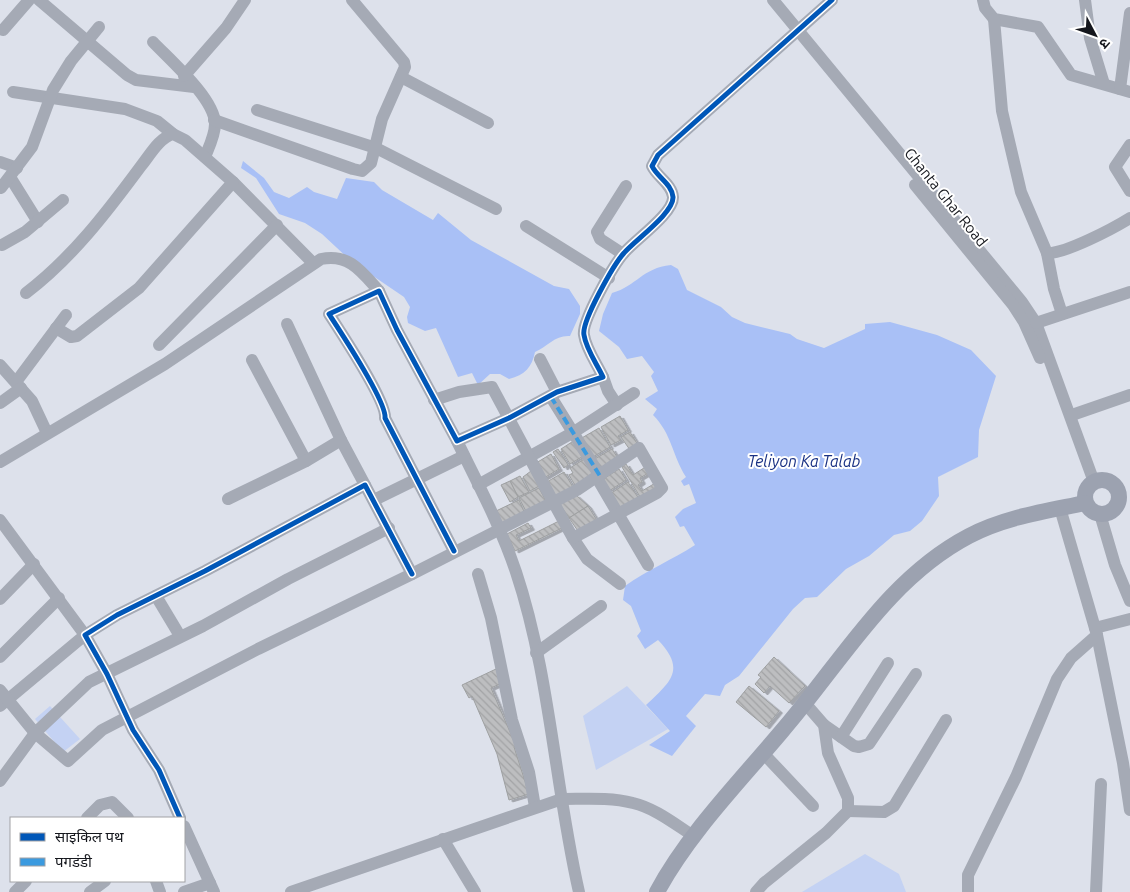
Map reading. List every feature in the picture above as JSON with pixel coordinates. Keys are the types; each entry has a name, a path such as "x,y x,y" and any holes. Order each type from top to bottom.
{"main road":[{"path":"1109,481 1124,491 1113,511 1100,514 1094,513 1086,503 1085,494 1088,487 1094,482 1109,481"},
{"path":"657,892 710,815 763,753 880,607 930,561 970,535 1006,521 1086,503"}],"street":[{"path":"3,30 30,0"},
{"path":"39,0 118,70 136,80 194,86"},
{"path":"184,76 226,28 245,0"},
{"path":"214,120 353,169 362,171 367,168 376,148 382,119 405,67 404,62 352,0"},
{"name":"Ghanta Ghar Road","path":"763,0 795,33 986,256 1036,323 1072,416 1075,432 1094,482"},
{"name":"Ghanta Ghar Road","path":"773,0 795,33 1013,306 1024,322 1066,418 1075,432"},
{"path":"617,405 608,391 583,334 586,322 623,254 666,212 673,202 673,194 670,187 655,172 652,166 658,155 832,0"},
{"path":"983,0 985,8 994,19 1004,120 1021,192 1047,253 1054,289 1062,314"},
{"path":"1085,0 1090,38 1104,84"},
{"path":"994,19 1038,28 1071,75 1125,90 1130,13"},
{"path":"1,188 14,173 35,141 47,101 71,61 99,27"},
{"path":"153,42 210,106 215,126 207,150"},
{"path":"401,77 488,123"},
{"path":"8,94 47,101 125,109 158,121 173,134 207,150 233,182 313,263"},
{"path":"257,110 376,148 496,209"},
{"path":"26,293 65,259 105,214 156,147 173,134"},
{"path":"1130,145 1115,166 1130,191"},
{"path":"0,162 14,173 38,222"},
{"path":"56,328 72,337 77,336 139,288 233,182"},
{"path":"623,254 600,239 596,232 626,186"},
{"path":"2,245 38,222 63,200"},
{"path":"1047,253 1055,253 1130,218"},
{"path":"159,345 277,225"},
{"path":"526,226 609,278"},
{"path":"0,462 165,364 313,263 332,257 351,262 379,291 464,456 500,531 517,574 536,653 580,892"},
{"path":"379,291 329,314 386,413 385,418 454,551"},
{"path":"1036,323 1130,292"},
{"path":"0,403 19,385 56,328 66,316"},
{"path":"287,324 341,440 412,574"},
{"path":"540,359 554,394 599,477 617,515 648,566"},
{"path":"252,360 306,461"},
{"path":"0,365 32,401 47,433"},
{"path":"456,441 509,418 554,394 603,377"},
{"path":"434,400 459,392 492,387 527,457 586,559 620,584"},
{"path":"478,485 574,432 634,393"},
{"path":"1072,416 1130,395"},
{"path":"228,499 306,461 341,440"},
{"path":"366,485 156,596 117,614 85,635 3,698 36,733 68,761 102,730 258,649 412,574 454,551 500,531 599,477 639,448 662,488 657,493 573,538"},
{"path":"374,500 464,456"},
{"path":"1060,508 1096,632 1123,763 1130,810"},
{"path":"1100,514 1115,564 1130,601"},
{"path":"0,781 36,733 89,682 203,626 288,579 389,528"},
{"path":"3,529 34,564 85,635 107,674 133,730 158,770 180,817"},
{"path":"0,598 34,564"},
{"path":"478,574 491,618 512,720 529,772 535,808"},
{"path":"156,596 180,636"},
{"path":"0,657 59,598"},
{"path":"536,653 601,606"},
{"path":"968,892 968,875 1016,777 1057,679 1071,658 1096,632 1130,618"},
{"path":"841,737 888,663"},
{"path":"804,702 824,725 859,748 869,744 916,674"},
{"path":"848,811 884,812 894,806 946,720"},
{"path":"756,892 764,883 826,833 848,811 848,798 828,754 824,725"},
{"path":"763,753 813,806"},
{"path":"1096,892 1101,784"},
{"path":"291,892 562,798 600,799 634,803 664,817 695,837"},
{"path":"88,817 100,805 112,802 127,817"},
{"path":"184,892 212,887 189,851 185,831"},
{"path":"443,840 475,892"},
{"path":"15,892 25,882"},
{"path":"90,892 104,882"}],"shaded area":[{"path":"627,686 668,729 596,770 583,716"},
{"path":"50,706 80,739 63,752 35,719"},
{"path":"865,854 899,874 906,892 802,892"}],"water":[{"path":"243,161 264,178 274,192 289,198 307,187 314,192 337,199 346,178 374,182 382,190 433,220 438,213 471,240 554,286 569,289 580,306 580,314 570,336 560,337 535,352 527,370 515,377 509,379 500,374 490,374 478,385 472,373 458,377 436,328 425,331 408,323 407,317 410,307 404,297 351,261 322,234 305,223 279,214 256,178 241,168"},
{"name":"Teliyon Ka Talab","path":"671,265 678,269 687,290 721,307 732,317 745,323 790,334 797,339 824,348 865,329 865,324 890,322 937,335 971,350 996,376 979,430 978,457 938,477 939,496 922,521 910,531 894,535 869,556 846,569 817,597 805,598 793,609 739,676 725,685 720,696 705,694 686,716 696,726 672,756 649,745 670,731 646,705 668,682 672,675 672,660 667,650 658,640 645,649 637,636 641,631 631,606 623,600 625,586 695,545 684,526 680,527 675,517 683,509 696,503 689,484 684,486 681,481 686,477 668,437 653,415 657,409 645,399 658,391 651,376 654,372 642,356 627,359 619,347 599,331 603,314 612,293 628,286 646,273"}],"building":[{"path":"620,416 628,430 618,436 621,440 611,445 601,427"},
{"path":"599,428 610,447 591,458 580,439"},
{"path":"630,432 638,445 630,450 621,437"},
{"path":"575,440 585,455 570,464 561,449"},
{"path":"558,449 568,465 564,468 553,452"},
{"path":"612,449 619,460 600,471 593,460"},
{"path":"551,454 559,469 544,478 536,463"},
{"path":"586,458 596,475 576,487 569,475 573,473 570,468"},
{"path":"626,464 633,475 647,466 650,472 640,478 642,482 638,485 642,491 657,482 661,488 642,500 622,467"},
{"path":"619,469 626,480 609,491 602,480"},
{"path":"531,471 539,486 530,491 523,477"},
{"path":"564,472 574,489 555,500 545,483"},
{"path":"520,476 529,492 518,497 510,481"},
{"path":"510,481 518,497 510,502 501,485"},
{"path":"628,482 639,499 621,511 610,494"},
{"path":"539,488 547,503 527,513 519,498"},
{"path":"576,495 588,506 569,518 559,503"},
{"path":"519,500 525,514 503,524 496,511"},
{"path":"588,506 598,522 580,534 569,518"},
{"path":"559,521 562,528 515,551 507,534 528,523 531,528 516,535 519,541"},
{"path":"774,657 805,686 789,703 770,686 764,693 755,684 761,677 758,675"},
{"path":"496,669 502,683 491,688 516,746 514,747 529,794 509,800 497,754 472,696 469,698 462,685"},
{"path":"749,686 779,711 766,727 736,702"}],"marked path":[{"path":"551,397 600,476"}],"cycle path":[{"path":"454,551 385,418 379,397 329,314 379,291 397,330 457,441 509,418 557,392 603,377 587,346 584,328 599,293 619,259 661,218 672,203 673,197 670,188 652,166 658,155 832,0"},
{"path":"180,817 159,770 133,730 107,674 85,635 117,615 205,571 365,485 412,574"}]}
